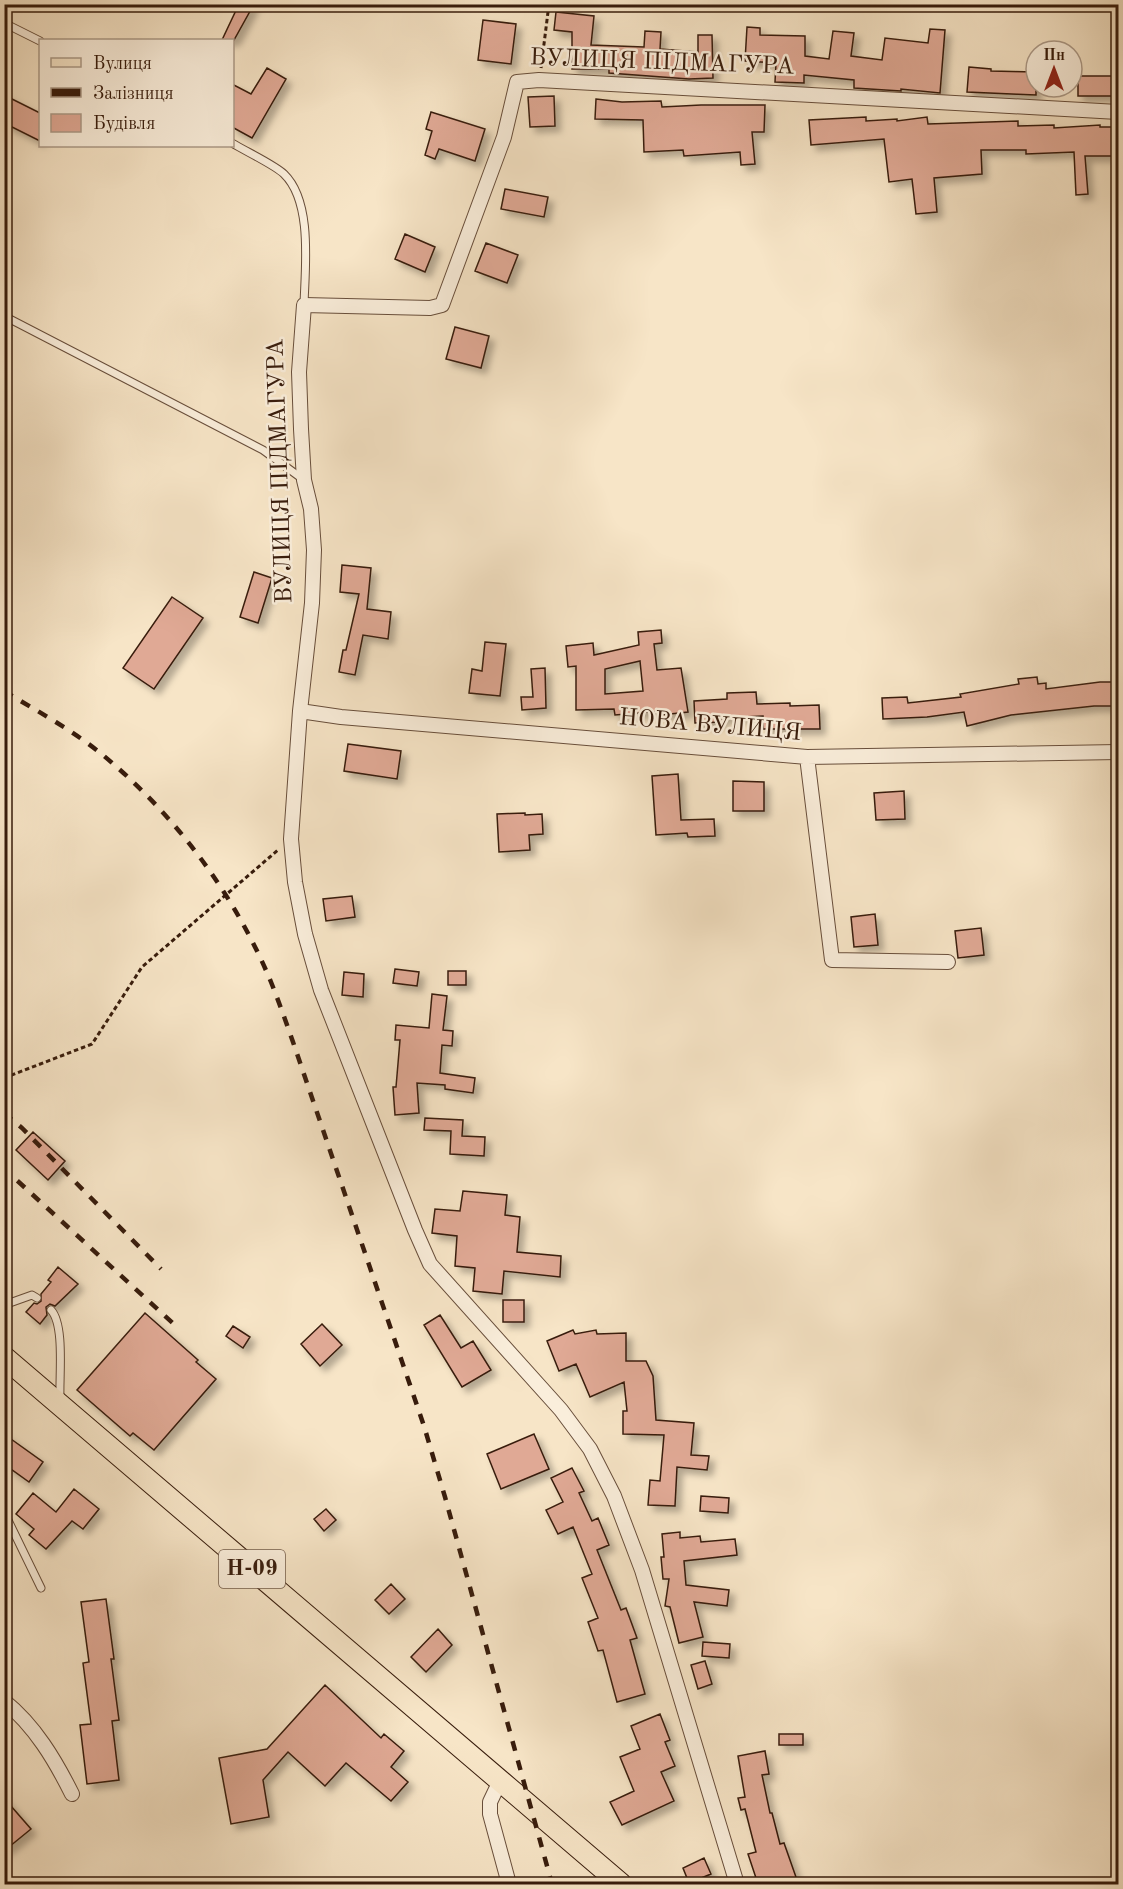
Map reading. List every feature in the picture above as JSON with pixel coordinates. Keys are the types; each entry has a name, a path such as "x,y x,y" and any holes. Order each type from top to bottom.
{"main road":[{"name":"Н-09","path":"4,1357 621,1884"}],"street":[{"name":"ВУЛИЦЯ ПІДМАГУРА","path":"738,1884 642,1570 614,1496 590,1449 561,1410 430,1264 321,990 305,934 295,882 291,839 300,711 312,603 314,550 311,509 304,480 299,372 304,305 430,308 442,305 504,137 517,82 539,80 1119,112"},
{"name":"НОВА ВУЛИЦЯ","path":"300,711 341,717 807,757 1119,752"},
{"path":"807,757 832,960 948,962"},
{"path":"4,1701 16,1710 53,1756 72,1794"},
{"path":"500,1781 490,1802 490,1814 510,1884"}],"lane":[{"path":"4,23 39,40"},
{"path":"234,144 285,174 300,200 306,242 304,305"},
{"path":"4,316 263,450 304,480"},
{"path":"4,1305 32,1295 38,1298"},
{"path":"51,1310 57,1316 60,1405"},
{"path":"4,1512 41,1588"}],"path":[{"path":"539,80 549,4"},
{"path":"4,1078 92,1044 142,968 291,839"}],"building":[{"path":"239,4 254,4 234,40 222,39"},
{"path":"556,12 594,16 591,45 644,47 645,31 661,32 660,49 698,52 698,35 712,35 713,78 689,79 609,73 609,69 572,69 572,32 554,30"},
{"path":"483,20 516,24 511,64 478,60"},
{"path":"747,27 760,28 760,35 805,36 805,56 829,59 833,31 854,33 851,56 882,60 885,38 928,43 930,29 945,30 940,93 854,88 854,80 804,75 804,83 775,82 776,63 745,61"},
{"path":"969,67 991,69 991,71 1024,72 1024,94 967,92"},
{"path":"267,68 286,79 252,138 234,128 234,85 251,94"},
{"path":"1084,76 1119,76 1119,96 1084,96"},
{"path":"4,95 39,112 39,140 4,123"},
{"path":"554,96 555,126 530,127 528,97"},
{"path":"596,99 622,102 661,101 662,107 765,105 764,132 752,132 755,164 741,165 740,152 684,156 683,150 644,152 643,120 595,119"},
{"path":"431,112 485,129 475,161 439,149 435,159 425,155 432,131 426,129"},
{"path":"866,117 866,121 897,119 897,121 927,117 928,124 1018,121 1018,126 1054,125 1054,128 1100,125 1100,127 1119,127 1119,156 1085,156 1088,194 1076,195 1074,152 1026,154 1026,150 981,150 982,174 934,178 937,212 916,214 912,179 889,182 884,139 811,145 809,120"},
{"path":"505,189 548,197 544,217 501,209"},
{"path":"405,234 435,247 425,272 395,259"},
{"path":"486,243 518,255 507,283 475,271"},
{"path":"455,327 489,336 481,368 446,359"},
{"path":"342,565 371,568 367,609 391,612 388,639 363,635 355,675 339,672 359,594 340,592"},
{"path":"254,572 272,578 258,623 240,617"},
{"path":"172,597 203,618 154,689 123,668"},
{"path":"661,630 662,643 654,644 657,670 681,668 688,712 661,715 661,711 615,715 614,709 576,710 576,666 568,667 566,646 593,643 594,655 639,645 638,632","holes":["640,661 643,691 605,694 605,669"]},
{"path":"485,642 506,644 500,696 469,693 472,669 482,671"},
{"path":"545,668 546,708 522,710 521,697 533,697 531,669"},
{"path":"1037,677 1038,684 1046,683 1046,689 1100,682 1119,682 1119,706 1094,706 1011,715 967,726 964,712 883,719 882,698 907,697 908,703 961,697 960,694 1019,684 1018,679"},
{"path":"756,692 757,704 819,705 820,729 763,729 763,716 721,718 721,722 695,723 694,701 727,699 727,693"},
{"path":"348,744 401,751 397,779 344,771"},
{"path":"678,774 681,820 714,819 715,836 688,837 687,833 656,835 652,776"},
{"path":"733,781 764,782 764,811 733,811"},
{"path":"904,791 905,819 876,820 874,793"},
{"path":"525,813 525,815 542,814 543,834 529,835 530,850 499,852 497,814"},
{"path":"352,896 355,917 326,921 323,899"},
{"path":"875,914 878,945 854,947 851,917"},
{"path":"981,928 984,955 958,958 955,931"},
{"path":"395,969 419,972 417,986 393,983"},
{"path":"448,971 466,971 466,985 448,985"},
{"path":"344,972 364,974 363,997 342,995"},
{"path":"432,994 447,996 443,1030 453,1031 452,1046 442,1045 440,1073 475,1078 473,1093 445,1089 445,1085 417,1083 419,1113 395,1115 393,1087 396,1087 400,1040 395,1040 396,1025 429,1028"},
{"path":"425,1118 463,1120 462,1136 485,1137 484,1156 450,1154 451,1131 424,1130"},
{"path":"33,1132 65,1161 48,1180 16,1150"},
{"path":"463,1191 507,1195 505,1215 520,1217 517,1252 561,1256 560,1277 504,1271 502,1294 473,1291 475,1268 455,1266 457,1236 432,1233 435,1209 460,1211"},
{"path":"58,1267 78,1284 55,1306 50,1304 46,1307 47,1315 40,1324 26,1312 34,1303 41,1301 41,1294 51,1282 48,1280"},
{"path":"503,1300 524,1300 524,1322 503,1322"},
{"path":"145,1313 216,1379 154,1450 133,1433 130,1436 77,1390"},
{"path":"440,1315 461,1348 473,1341 491,1370 462,1387 424,1325"},
{"path":"322,1324 342,1345 320,1366 301,1344"},
{"path":"233,1326 250,1337 243,1348 226,1336"},
{"path":"573,1330 575,1334 596,1330 597,1334 626,1333 626,1361 646,1361 653,1376 656,1420 694,1423 691,1455 709,1456 707,1470 677,1467 675,1506 648,1505 650,1480 660,1481 664,1435 623,1434 623,1411 627,1411 624,1382 590,1397 576,1364 559,1371 547,1341"},
{"path":"4,1434 43,1462 29,1482 4,1464"},
{"path":"534,1434 549,1469 501,1489 487,1454"},
{"path":"572,1468 584,1491 579,1493 592,1521 598,1518 609,1545 597,1550 621,1610 626,1608 637,1638 630,1640 645,1694 617,1702 603,1650 598,1651 588,1622 598,1618 582,1578 592,1574 573,1527 558,1534 546,1510 563,1502 551,1478"},
{"path":"74,1489 99,1509 83,1529 72,1521 46,1549 29,1535 34,1529 16,1514 33,1493 56,1512"},
{"path":"701,1496 729,1498 728,1513 700,1511"},
{"path":"326,1509 336,1520 324,1531 314,1519"},
{"path":"680,1532 680,1538 700,1536 701,1542 735,1539 737,1555 684,1561 686,1585 729,1590 727,1606 694,1602 703,1637 679,1643 670,1607 665,1606 669,1579 663,1579 661,1557 664,1557 662,1534"},
{"path":"391,1584 405,1599 389,1614 375,1600"},
{"path":"106,1599 119,1720 112,1721 119,1780 87,1784 80,1725 91,1724 83,1663 89,1662 81,1602"},
{"path":"438,1629 452,1645 426,1672 411,1657"},
{"path":"703,1642 730,1644 729,1658 702,1656"},
{"path":"705,1661 712,1684 698,1689 691,1665"},
{"path":"325,1685 381,1738 384,1734 404,1751 391,1767 408,1782 391,1801 346,1763 325,1786 288,1752 263,1780 269,1817 231,1824 219,1758 267,1749"},
{"path":"660,1714 670,1740 665,1742 675,1766 661,1772 674,1801 622,1825 610,1802 634,1791 620,1757 640,1749 631,1726"},
{"path":"779,1734 803,1734 803,1745 779,1745"},
{"path":"765,1751 769,1774 762,1775 770,1813 772,1813 780,1844 784,1843 797,1880 783,1884 758,1884 748,1854 756,1852 745,1809 741,1810 738,1798 745,1797 738,1756"},
{"path":"4,1798 31,1829 4,1851"},
{"path":"704,1858 711,1874 689,1883 683,1868"}],"railway":[{"path":"4,691 80,738 104,756 155,804 179,831 221,888 240,918 271,982 424,1426 552,1884"},
{"path":"4,1113 22,1128 161,1269"},
{"path":"4,1166 176,1326"}]}
